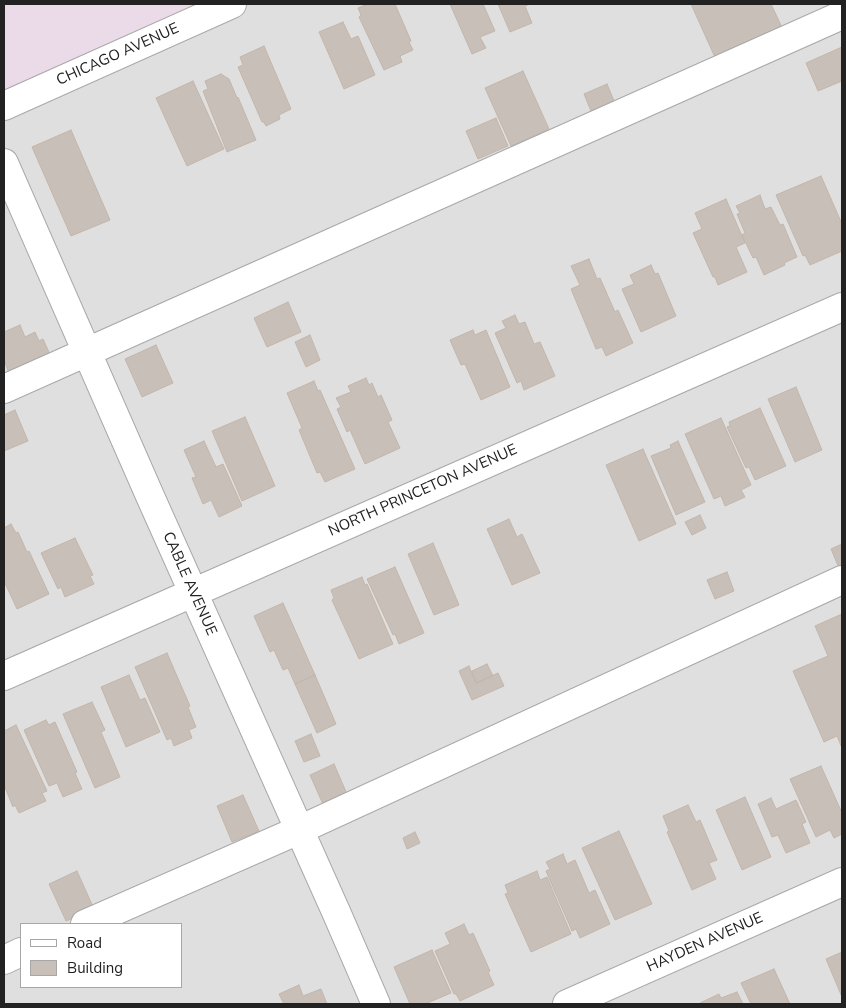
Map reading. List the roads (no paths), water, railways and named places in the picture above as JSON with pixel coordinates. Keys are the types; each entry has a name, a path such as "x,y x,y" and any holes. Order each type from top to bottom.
{"street":[{"name":"CHICAGO AVENUE","path":"4,106 232,4"},
{"path":"4,389 842,15"},
{"name":"CABLE AVENUE","path":"4,163 376,1004"},
{"name":"NORTH PRINCETON AVENUE","path":"4,676 842,307"},
{"path":"87,923 299,830 842,580"},
{"name":"HAYDEN AVENUE","path":"568,1004 842,882"},
{"path":"4,960 20,952"}]}
